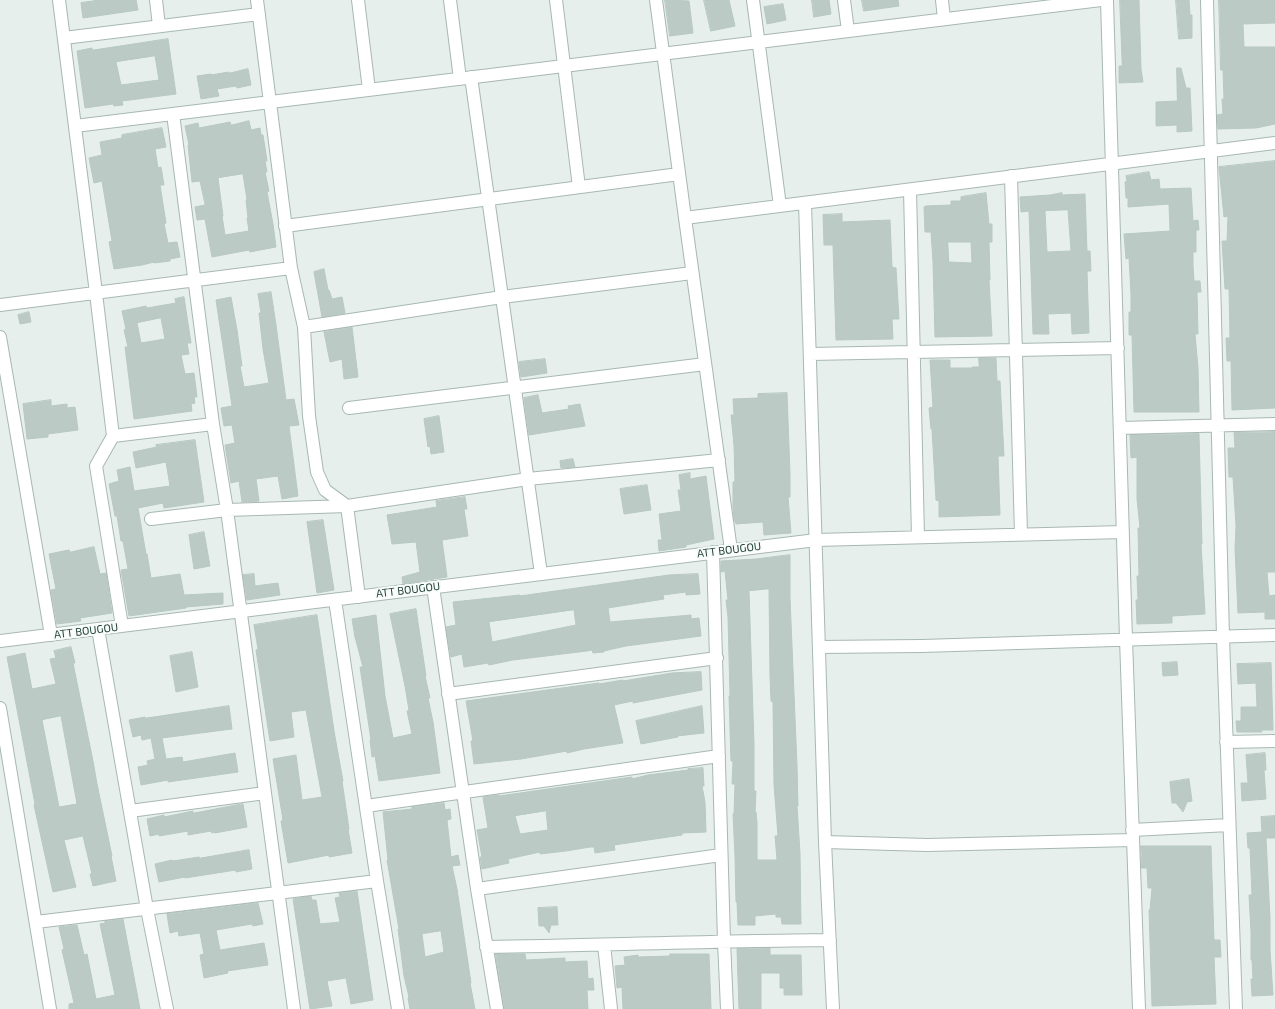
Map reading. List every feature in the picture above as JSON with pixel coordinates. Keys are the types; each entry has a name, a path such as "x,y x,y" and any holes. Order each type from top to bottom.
{"street":[{"path":"59,0 113,436 96,466 122,626"},
{"path":"156,0 159,26"},
{"path":"257,0 291,268 304,327 309,416 317,472 325,490 348,506 360,596"},
{"path":"358,0 369,90"},
{"path":"450,0 489,199 541,574"},
{"path":"556,0 579,187"},
{"path":"656,0 684,218 732,550"},
{"path":"753,0 780,206"},
{"path":"844,0 848,31"},
{"path":"942,0 944,19"},
{"path":"75,126 1101,0"},
{"path":"1108,0 1132,835 1139,1009"},
{"path":"1207,0 1226,742 1236,1009"},
{"path":"64,38 259,14"},
{"path":"173,114 294,1009"},
{"path":"684,218 1275,143"},
{"path":"286,226 679,174"},
{"path":"1011,176 1021,534"},
{"path":"910,190 918,537"},
{"path":"805,203 825,842 833,1009"},
{"path":"0,305 291,268"},
{"path":"304,327 502,297 692,273"},
{"path":"0,337 51,635"},
{"path":"810,354 1118,348"},
{"path":"349,408 705,364"},
{"path":"113,436 214,424"},
{"path":"1120,428 1275,424"},
{"path":"151,519 227,510 348,506 528,479 719,460"},
{"name":"ATT BOUGOU","path":"0,642 816,540 1123,532"},
{"path":"713,552 717,658 721,855 727,1009"},
{"path":"433,587 476,889 497,1009"},
{"path":"334,600 398,1009"},
{"path":"98,629 147,909 167,1009"},
{"path":"819,647 922,646 1275,635"},
{"path":"448,694 717,658"},
{"path":"0,708 50,1009"},
{"path":"1226,742 1275,741"},
{"path":"366,806 719,756"},
{"path":"130,811 265,793"},
{"path":"825,842 927,845 1132,835 1229,825"},
{"path":"476,889 721,855"},
{"path":"36,922 377,881"},
{"path":"486,947 830,940"},
{"path":"604,945 611,1009"}],"building":[{"path":"100,0 136,0 138,10 83,18 81,3"},
{"path":"665,0 689,1 693,33 670,36"},
{"path":"704,0 729,0 735,26 711,31"},
{"path":"812,0 829,0 831,14 814,17"},
{"path":"862,0 898,0 899,6 864,11"},
{"path":"1120,0 1139,0 1141,69 1143,82 1119,83 1119,66 1122,66"},
{"path":"1176,0 1189,0 1190,15 1192,15 1192,38 1179,39"},
{"path":"1219,0 1275,0 1275,23 1243,24 1244,47 1275,47 1275,124 1256,128 1218,129 1217,115 1223,114 1222,99 1224,99 1223,70 1221,70"},
{"path":"783,4 786,20 767,24 764,7"},
{"path":"168,39 176,94 122,101 123,105 114,106 113,104 85,108 77,51 92,48 92,50","holes":["155,56 159,80 121,85 116,62"]},
{"path":"1177,68 1181,68 1186,88 1190,88 1192,131 1177,132 1177,125 1156,126 1156,102 1177,101"},
{"path":"248,69 251,85 237,88 236,86 217,89 219,96 201,99 197,76 229,73"},
{"path":"249,121 251,130 260,128 261,135 263,135 267,161 265,161 267,172 265,172 269,191 267,192 276,247 250,252 249,250 212,257 205,219 197,220 195,207 205,204 200,181 192,182 189,145 185,126 198,123 199,128 230,122 231,125","holes":["243,174 247,200 249,231 225,235 218,178"]},
{"path":"162,128 166,147 155,149 158,168 161,167 164,185 160,185 166,223 164,224 168,243 177,242 180,257 170,259 170,261 154,262 114,269 109,242 112,241 102,181 94,183 89,158 102,155 100,142 122,138 122,135"},
{"path":"1275,161 1275,408 1232,410 1231,361 1227,361 1226,338 1230,338 1229,289 1225,289 1222,241 1227,241 1228,216 1224,217 1219,167"},
{"path":"1149,172 1151,180 1159,179 1160,189 1191,188 1193,221 1198,220 1199,230 1196,230 1196,252 1193,252 1193,266 1194,281 1200,281 1201,292 1197,292 1198,334 1195,334 1198,368 1199,412 1134,412 1132,335 1129,335 1131,294 1129,258 1126,259 1124,234 1170,231 1169,204 1128,207 1128,198 1126,198 1126,176"},
{"path":"986,193 989,224 992,224 992,242 989,242 989,280 992,336 935,337 931,232 925,232 924,207 951,205 951,201 961,201 961,197","holes":["948,242 971,242 972,263 949,262"]},
{"path":"1062,193 1062,195 1085,194 1087,251 1090,251 1091,271 1087,271 1089,333 1072,334 1071,313 1048,314 1049,334 1033,334 1029,211 1021,212 1020,197","holes":["1068,210 1071,251 1047,252 1045,211"]},
{"path":"842,214 842,222 890,220 892,267 896,268 899,319 892,319 893,339 836,340 833,245 824,245 823,215"},
{"path":"324,269 328,290 332,299 342,297 345,313 322,317 314,272"},
{"path":"271,292 286,400 294,399 299,425 289,426 298,496 282,499 278,476 256,479 259,501 242,502 239,481 231,483 225,445 235,443 232,425 224,426 221,408 232,406 216,300 231,297 237,330 242,366 240,366 244,387 269,383 263,349 259,313 261,313 258,294"},
{"path":"184,297 191,343 187,343 189,354 181,355 185,374 194,373 197,397 194,397 195,403 191,404 192,411 134,419 125,347 128,347 124,330 126,329 122,311 146,306 147,308 176,303 175,299","holes":["161,318 165,339 141,343 137,323"]},
{"path":"29,312 31,322 20,324 18,315"},
{"path":"352,327 358,377 344,379 342,359 330,362 324,332"},
{"path":"979,358 996,358 997,381 1000,381 1004,456 998,456 1000,515 939,517 939,501 936,500 932,429 929,408 933,407 930,360 950,360 950,368 972,368 979,367"},
{"path":"545,359 547,373 521,377 519,362"},
{"path":"787,393 790,474 790,497 788,497 791,533 764,535 763,522 736,524 734,519 734,445 731,415 734,415 733,399 758,398 758,394"},
{"path":"538,395 542,413 569,409 568,406 580,404 585,426 529,435 524,398"},
{"path":"51,400 51,406 67,404 67,408 75,407 78,430 48,434 48,437 27,439 23,404"},
{"path":"439,416 444,452 431,454 430,446 428,447 424,419"},
{"path":"1275,432 1275,572 1267,572 1269,596 1275,595 1275,619 1265,619 1265,612 1238,613 1235,549 1236,526 1233,477 1229,477 1228,448 1235,448 1234,433"},
{"path":"1199,434 1201,544 1205,614 1172,616 1172,623 1137,624 1137,576 1139,576 1138,528 1140,528 1137,499 1137,457 1131,458 1130,435"},
{"path":"195,440 204,502 164,508 163,503 138,508 151,578 180,574 184,595 223,593 223,604 186,607 129,616 121,570 128,569 123,541 121,541 117,516 115,516 109,484 119,481 117,470 130,467 134,491 170,486 166,462 136,468 133,452 157,447 156,445"},
{"path":"573,459 575,467 561,468 560,461"},
{"path":"690,473 690,479 706,476 714,539 686,545 686,547 659,551 658,540 662,540 659,514 681,511 678,490 681,490 679,475"},
{"path":"647,485 651,510 624,514 620,489"},
{"path":"465,497 467,509 464,509 468,536 442,540 447,577 403,584 402,577 420,572 416,542 392,544 387,515 437,507 436,501"},
{"path":"323,520 334,590 317,593 307,522"},
{"path":"204,532 210,566 194,569 189,535"},
{"path":"94,547 100,574 106,573 112,613 80,618 81,621 57,624 51,590 56,589 49,554 69,550 70,552"},
{"path":"790,555 790,598 800,853 801,924 782,924 781,917 776,917 776,914 755,916 755,925 738,925 733,814 735,784 732,784 733,761 731,761 728,617 726,600 728,600 725,571 721,572 721,561","holes":["769,589 771,701 773,702 774,785 778,836 775,836 777,860 757,860 749,591"]},
{"path":"254,574 255,586 278,583 280,595 247,600 243,575"},
{"path":"698,574 700,594 686,595 686,592 663,595 664,599 608,608 610,622 691,615 691,619 699,618 701,636 626,646 604,652 593,653 592,650 513,660 489,665 488,663 464,667 462,654 451,657 446,627 456,625 453,602 520,596 669,575","holes":["574,610 576,625 492,642 489,622"]},
{"path":"416,609 440,773 379,781 375,756 372,757 371,740 360,667 363,667 352,619 376,615 385,696 393,738 412,734 407,711 409,710 405,686 390,614"},
{"path":"317,615 343,781 352,853 329,857 329,855 288,863 273,759 296,755 302,800 322,797 306,710 291,712 294,737 270,741 256,650 258,649 254,625"},
{"path":"71,647 116,881 93,886 90,874 92,874 83,836 64,840 76,887 53,892 34,805 7,657 25,653 32,689 56,684 50,659 56,658 54,651","holes":["61,716 77,804 59,807 42,720"]},
{"path":"192,652 198,687 176,692 170,656"},
{"path":"1177,662 1178,675 1163,676 1162,663"},
{"path":"1271,663 1273,730 1261,730 1262,732 1237,732 1236,721 1241,721 1241,707 1257,707 1256,683 1238,684 1237,664"},
{"path":"701,672 702,690 633,703 633,701 614,705 623,743 567,753 567,751 521,759 474,764 471,741 473,741 466,701 623,681 672,673"},
{"path":"229,706 232,729 162,738 166,759 182,757 183,762 235,753 238,772 168,782 168,780 141,785 138,767 148,765 147,761 155,759 151,738 142,740 141,735 133,737 129,720"},
{"path":"702,706 704,733 677,736 678,737 641,744 636,721"},
{"path":"1265,753 1266,770 1264,770 1266,799 1242,801 1241,783 1248,783 1246,755"},
{"path":"703,768 704,786 702,786 705,802 706,832 682,833 682,835 614,845 615,850 595,853 594,847 540,854 540,852 508,859 509,863 482,869 480,857 482,857 477,830 488,828 483,797 632,777 632,779 688,769","holes":["546,811 548,830 520,834 515,816"]},
{"path":"1189,779 1192,801 1187,802 1183,812 1176,803 1172,803 1170,782"},
{"path":"444,803 445,810 450,809 451,819 447,820 451,857 458,855 460,865 452,866 457,889 475,1009 410,1009 404,976 399,929 387,860 383,812 412,809 412,807","holes":["441,931 444,952 425,957 422,934"]},
{"path":"243,804 247,827 215,833 212,833 211,831 188,835 188,831 150,836 147,819 164,815 164,817 193,811 193,813"},
{"path":"1275,816 1275,838 1266,838 1273,995 1252,996 1251,979 1253,979 1249,895 1252,895 1250,848 1248,848 1247,833 1262,832 1261,817"},
{"path":"1141,846 1211,846 1214,940 1220,940 1221,957 1214,957 1216,1004 1152,1006 1149,910 1152,888 1148,888 1147,868 1142,868"},
{"path":"249,850 252,869 185,877 159,882 155,864 172,860 200,858"},
{"path":"357,891 373,1000 351,1004 346,978 327,981 332,1006 310,1009 293,899 311,896 312,900 316,900 320,924 340,922 335,898 340,897 339,893"},
{"path":"258,903 263,924 253,926 252,924 216,930 220,950 264,943 268,965 227,971 228,973 204,978 200,955 204,954 200,933 179,936 178,931 170,933 167,914"},
{"path":"557,907 558,925 551,925 549,933 544,926 539,926 538,908"},
{"path":"123,919 140,1009 69,1009 69,1004 74,1003 62,950 64,949 59,927 77,925 84,955 87,954 96,999 115,995 100,924 105,923 105,921"},
{"path":"770,948 770,955 801,955 802,995 784,995 784,988 780,988 780,973 761,973 761,1009 739,1009 737,949"},
{"path":"496,954 525,954 526,960 565,958 565,962 587,961 588,979 593,978 594,990 587,990 588,1009 504,1009"},
{"path":"670,954 709,954 711,1009 623,1009 622,987 617,988 615,966 625,965 624,957 638,955 638,957 670,956"}]}
